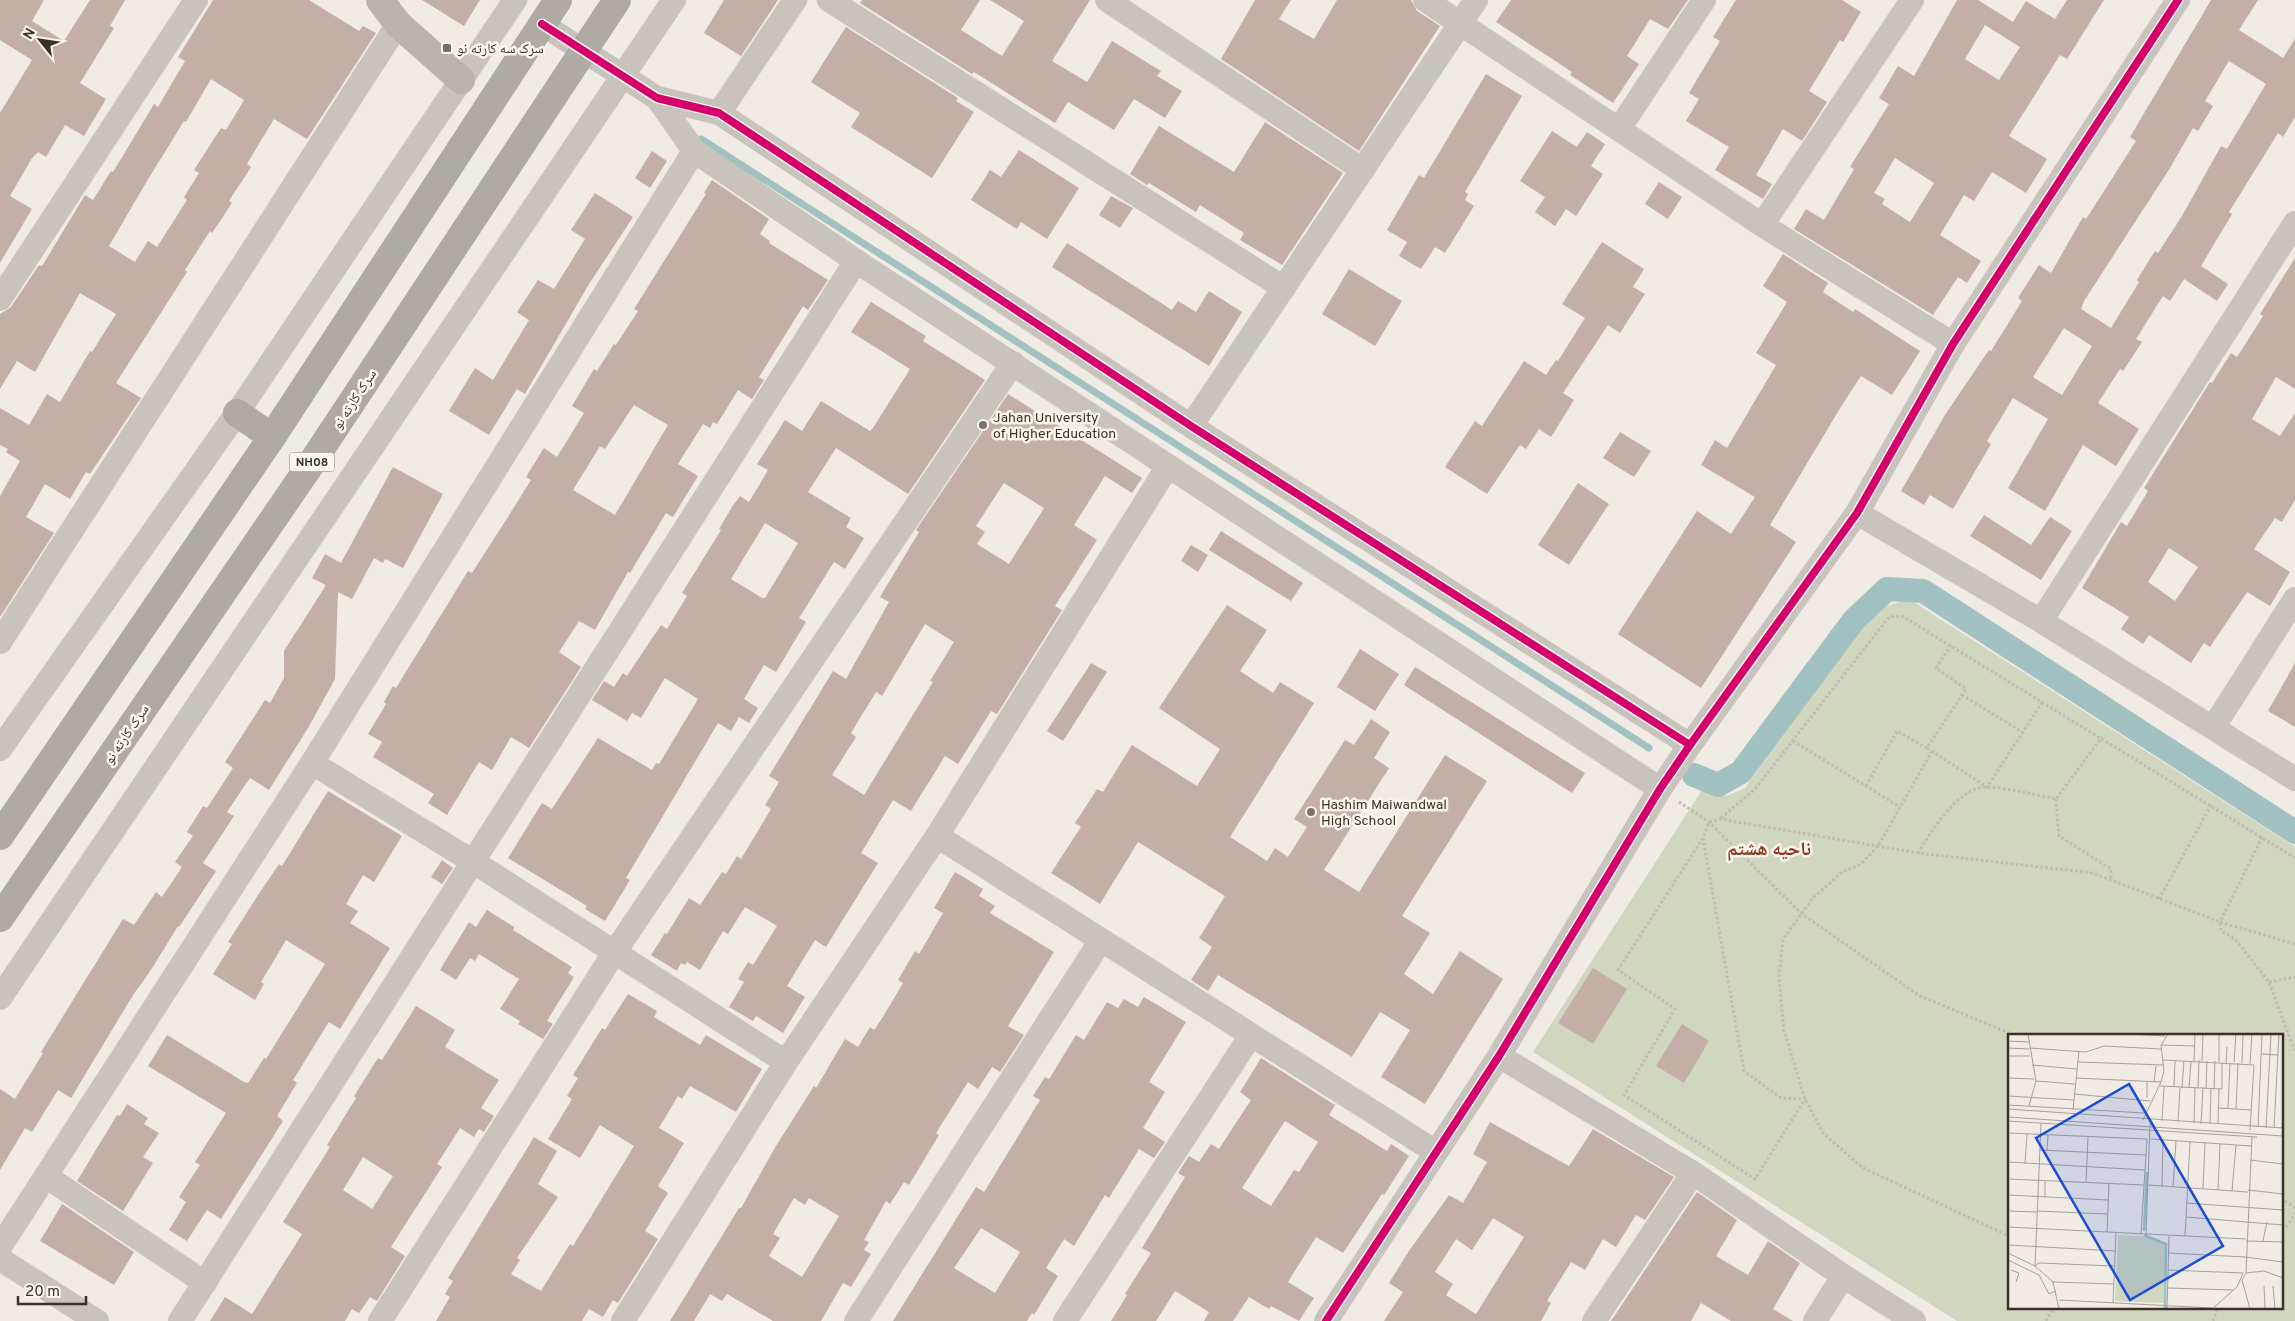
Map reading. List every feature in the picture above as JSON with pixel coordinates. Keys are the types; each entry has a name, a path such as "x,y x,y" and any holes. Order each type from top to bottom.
{"highway":[{"path":"0,836 272,436 558,0"},
{"name":"سرک کارته نو","path":"0,918 311,464 617,0"},
{"path":"237,413 272,436"}],"street":[{"path":"0,299 196,0"},
{"path":"380,0 398,24 461,80"},
{"path":"0,749 237,413 515,0"},
{"path":"0,998 674,0"},
{"path":"719,113 795,0"},
{"path":"829,0 1284,288"},
{"path":"1106,0 1363,170"},
{"path":"1425,0 1762,225 1953,344"},
{"path":"1191,426 1476,0"},
{"path":"1619,130 1704,0"},
{"path":"1762,225 1912,0"},
{"path":"1326,1321 1499,1056 1660,789 1690,744 1857,514 1953,344 2178,0"},
{"path":"0,642 398,24"},
{"path":"542,24 657,98 719,113 1191,426 1690,744"},
{"path":"657,98 694,151 856,260 1660,789"},
{"path":"0,1247 47,1177 312,763 694,151"},
{"path":"2041,621 2295,224"},
{"path":"180,1321 856,260"},
{"path":"380,1321 614,953 1013,363"},
{"path":"623,1321 786,1062 937,836 1168,466"},
{"path":"1857,514 2041,621 2295,779"},
{"path":"2212,728 2295,599"},
{"path":"312,763 472,861 786,1062"},
{"path":"937,836 1436,1152"},
{"path":"856,1321 1101,940"},
{"path":"1065,1321 1251,1035"},
{"path":"1499,1056 1693,1173 1843,1276 1914,1321"},
{"path":"1594,1321 1693,1173"},
{"path":"47,1177 205,1283"},
{"path":"0,1258 97,1321"},
{"path":"1814,1321 1843,1276"}],"path":[{"path":"1720,819 1755,789 1890,618 1902,616 2102,737 2295,858"},
{"path":"1927,748 1966,689 1936,668 1951,645"},
{"path":"1962,695 2022,732"},
{"path":"1918,853 1943,816 1963,795 1987,787 2043,701"},
{"path":"1866,786 1897,731 1932,751 1987,787 2056,799"},
{"path":"2102,737 2056,799 2059,836 2111,869 2111,880"},
{"path":"1793,741 1900,807"},
{"path":"1932,751 1878,846 1861,864 1842,872 1821,892 1783,940 1779,977 1784,1031 1805,1099 1823,1133 1863,1168 2008,1236"},
{"path":"1660,789 1709,822 1802,914 1920,996 2012,1034"},
{"path":"2160,899 2211,805"},
{"path":"1709,822 1720,819 1918,853 2093,873 2220,922 2295,944"},
{"path":"1709,822 1703,838 1618,970 1675,1009 1624,1095 1754,1179 1805,1099"},
{"path":"2262,837 2220,922 2221,931 2235,939 2269,982 2295,1052"},
{"path":"1703,838 1744,1071 1781,1098 1805,1099"},
{"path":"2269,982 2295,977"},
{"path":"2282,1199 2295,1208"},
{"path":"2282,1228 2287,1226 2295,1213"},
{"path":"2046,1321 2053,1308"},
{"path":"2214,1321 2218,1308"}],"green space":[{"path":"1909,599 2295,847 2295,1321 1957,1321 1533,1052 1704,787 1726,796 1745,788 1874,610"}],"building":[{"path":"0,0 44,0 32,21 64,41 90,0 125,0 110,26 114,28 80,83 106,99 84,136 65,125 46,157 38,152 32,158 10,196 32,209 0,263 0,113 32,60 0,40"},
{"path":"213,0 309,0 359,31 363,26 376,33 307,139 274,119 247,164 251,167 229,201 232,203 212,233 210,231 185,270 187,272 116,383 141,398 90,474 86,472 70,499 45,484 26,517 54,533 0,617 0,496 20,461 6,452 8,449 0,445 0,408 29,425 47,394 60,402 90,351 92,352 116,314 80,293 35,372 17,361 0,389 0,314 11,307 39,265 42,266 85,195 93,200 111,171 113,172 154,104 158,107 185,61 178,57","holes":["211,79 244,100 226,130 221,128 194,170 199,173 184,197 187,200 157,247 148,241 135,262 109,246"]},
{"path":"422,0 480,0 464,26"},
{"path":"724,0 778,0 741,56 704,33"},
{"path":"862,0 980,0 961,30 1002,56 1024,21 990,0 1090,0 1052,61 1087,82 1112,41 1161,71 1157,76 1182,91 1165,118 1134,99 1114,130 1068,102 1055,123 974,72 972,74 860,3"},
{"path":"1255,0 1291,0 1279,19 1314,39 1337,0 1411,0 1417,11 1440,26 1359,151 1221,59"},
{"path":"1511,0 1688,0 1668,29 1650,19 1627,56 1639,64 1613,103 1570,75 1572,72 1496,22"},
{"path":"1736,0 1842,0 1861,12 1843,42 1840,40 1809,91 1827,102 1802,141 1783,129 1756,175 1772,184 1763,199 1715,170 1729,147 1686,121 1699,99 1689,93 1720,41 1713,37"},
{"path":"1957,0 1978,0 2013,22 2026,1 2055,19 2067,0 2104,0 2067,59 2060,55 2009,136 2047,159 2026,193 1992,172 1974,201 1964,195 1940,235 1981,261 1967,283 1958,277 1933,315 1794,229 1806,209 1824,220 1854,169 1850,167 1889,104 1879,98 1898,66 1914,76","holes":["1985,25 2020,47 1999,80 1965,59","1895,158 1934,183 1910,222 1882,204 1885,199 1874,193"]},
{"path":"2211,0 2258,0 2239,30 2283,58 2295,39 2295,117 2283,137 2278,133 2229,212 2232,214 2201,266 2228,284 2217,301 2184,279 2170,301 2163,296 2136,339 2142,342 2123,371 2120,369 2098,403 2139,429 2116,466 2083,445 2045,511 2008,488 2048,419 2013,398 1987,441 1991,444 1953,509 1930,495 1924,505 1901,491 1945,415 1989,350 1991,351 2022,301 2018,298 2039,265 2051,273 2083,217 2086,219 2136,141 2130,137","holes":["2229,61 2266,84 2227,149 2221,146 2182,216 2158,253 2155,251 2111,328 2081,309 2084,301 2170,168 2193,128 2198,131 2213,106 2205,101","2064,328 2092,346 2062,395 2033,377"]},
{"path":"846,27 958,98 956,101 974,112 932,178 851,127 860,113 811,82"},
{"path":"1486,74 1522,96 1465,192 1468,194 1465,200 1474,206 1445,253 1435,247 1421,269 1399,256 1407,242 1387,230 1419,175 1424,178"},
{"path":"1265,122 1343,173 1282,265 1240,240 1244,233 1200,205 1196,212 1149,183 1147,185 1130,174 1159,126 1234,172"},
{"path":"1552,131 1577,147 1587,132 1605,144 1591,166 1603,174 1576,216 1566,209 1555,226 1535,212 1545,197 1520,181"},
{"path":"1019,150 1079,188 1047,239 1021,222 1017,229 971,200 990,170 1001,177"},
{"path":"652,151 667,161 650,188 635,178"},
{"path":"712,180 769,219 760,234 770,241 769,243 828,280 808,310 803,306 759,377 764,380 752,399 738,390 717,424 713,422 710,428 703,424 678,464 698,476 673,517 666,513 630,573 628,572 595,630 579,621 559,652 581,667 529,748 511,737 492,770 479,762 447,815 428,803 434,794 373,757 382,742 368,734 386,704 384,702 393,686 396,688 468,571 472,573 531,480 526,477 544,448 557,457 584,413 572,406 594,369 597,371 638,311 634,309 706,194 704,193","holes":["634,405 668,425 615,515 573,490 600,446 605,449"]},
{"path":"1659,182 1682,197 1668,219 1645,204"},
{"path":"595,193 633,217 589,284 525,394 517,389 489,435 449,411 475,368 493,380 529,320 517,312 538,280 554,289 585,239 571,230"},
{"path":"1111,196 1133,208 1120,228 1099,215"},
{"path":"1602,242 1644,269 1633,287 1645,294 1620,333 1608,325 1563,393 1574,400 1551,437 1539,429 1526,449 1520,445 1487,494 1445,467 1475,421 1482,426 1524,361 1546,375 1556,360 1558,361 1585,318 1562,304"},
{"path":"1067,243 1172,310 1178,301 1196,312 1209,291 1242,312 1209,366 1052,267"},
{"path":"1783,254 1828,283 1823,292 1853,312 1855,309 1920,351 1892,395 1861,376 1842,405 1770,525 1796,542 1701,688 1618,634 1697,511 1731,534 1755,497 1701,465 1715,440 1727,448 1776,365 1756,353 1787,302 1763,286"},
{"path":"2295,258 2295,389 2276,377 2252,419 2280,436 2295,413 2295,500 2282,522 2275,518 2254,549 2290,572 2270,606 2247,592 2210,647 2204,643 2191,663 2149,635 2143,644 2121,629 2129,617 2082,588 2121,522 2127,526 2148,491 2144,488 2210,382 2212,383 2231,353 2237,357 2263,316 2260,314","holes":["2169,548 2198,567 2175,601 2148,582"]},
{"path":"1349,269 1402,301 1375,346 1322,314"},
{"path":"871,302 926,336 923,341 985,380 908,494 836,448 808,492 851,518 846,527 864,538 845,569 834,562 799,618 806,622 776,672 764,665 744,699 758,708 749,723 739,717 731,731 718,723 626,878 630,880 605,921 585,909 587,906 508,858 542,803 552,809 598,738 652,770 656,763 659,764 698,699 665,678 641,718 632,713 627,721 592,700 604,681 614,687 623,673 627,676 661,625 667,629 687,596 682,593 721,530 719,529 732,507 740,496 749,502 768,470 757,464 785,420 802,431 821,401 870,431 873,428 910,369 851,332","holes":["765,523 798,543 765,598 731,579"]},
{"path":"1008,394 1142,478 1132,493 1105,476 1074,525 1097,540 1055,606 1062,610 997,714 991,711 958,764 945,756 911,811 893,800 861,853 878,863 826,947 815,940 787,986 805,997 783,1033 756,1016 753,1021 729,1007 744,982 738,979 748,962 753,965 777,926 745,907 728,934 723,931 700,970 687,962 685,965 681,963 677,971 651,955 665,933 667,934 689,898 700,905 722,872 726,874 737,856 741,859 771,809 765,805 779,782 769,776 833,671 846,679 889,602 880,597 919,532 916,530","holes":["1004,483 1044,508 1009,564 977,544 985,532 976,526","925,624 954,642 930,681 933,682 864,795 832,775 856,737 851,733 876,692 882,696"]},
{"path":"1620,432 1651,451 1634,477 1603,458"},
{"path":"393,467 443,494 403,568 385,559 383,563 374,558 352,599 338,592 335,679 308,728 269,790 250,778 227,812 234,816 203,863 216,871 133,995 71,1098 58,1090 32,1132 25,1128 0,1170 0,1089 15,1099 43,1053 41,1052 123,919 134,925 156,892 162,897 182,867 175,862 193,836 187,832 203,806 207,808 233,768 225,762 265,700 270,703 284,678 284,651 326,585 312,578 325,554 341,563"},
{"path":"1578,483 1609,504 1569,565 1538,545"},
{"path":"1984,515 2031,545 2050,517 2072,531 2041,580 1970,536"},
{"path":"1221,531 1303,583 1291,601 1209,550"},
{"path":"1191,545 1208,555 1198,572 1181,561"},
{"path":"1227,605 1267,630 1240,671 1273,693 1280,682 1314,703 1230,837 1267,861 1275,848 1288,857 1307,827 1294,819 1345,740 1354,745 1371,719 1390,732 1374,758 1389,768 1324,870 1359,892 1445,755 1487,781 1402,916 1430,933 1404,974 1433,994 1460,951 1503,979 1425,1104 1381,1077 1410,1030 1380,1012 1352,1057 1218,975 1208,991 1191,980 1212,947 1199,938 1225,896 1138,842 1100,904 1051,873 1081,827 1075,823 1097,789 1103,792 1132,745 1197,786 1220,749 1159,708"},
{"path":"1360,649 1399,674 1375,711 1337,687"},
{"path":"1091,663 1107,672 1063,741 1047,731"},
{"path":"2295,663 2295,727 2268,711"},
{"path":"1415,667 1585,773 1572,793 1404,685"},
{"path":"328,791 402,836 374,882 363,875 346,904 358,911 350,923 390,948 340,1029 329,1022 293,1080 297,1083 277,1116 283,1121 221,1219 207,1210 187,1241 169,1230 186,1202 179,1197 200,1165 195,1162 226,1113 148,1066 167,1035 248,1083 264,1058 266,1059 325,964 286,940 261,982 264,984 255,1000 213,974 232,944 228,942 279,864 282,866"},
{"path":"442,860 453,868 442,884 431,877"},
{"path":"955,872 983,889 979,896 995,906 990,913 1054,952 1008,1026 1024,1035 1000,1072 992,1067 978,1089 968,1082 936,1133 939,1135 909,1185 904,1182 890,1204 886,1201 864,1240 869,1242 864,1250 871,1254 851,1287 843,1283 821,1321 773,1321 727,1294 722,1301 710,1294 694,1321 670,1321 739,1208 741,1208 776,1146 814,1086 816,1088 845,1039 858,1047 870,1027 874,1030 881,1020 903,983 898,980 915,951 919,954 943,913 934,908","holes":["794,1198 805,1205 809,1198 839,1216 802,1277 769,1256 780,1238 773,1234"]},
{"path":"487,910 514,927 513,930 572,967 568,973 574,977 547,1021 553,1024 543,1039 518,1024 520,1021 500,1009 519,979 479,954 475,961 470,958 456,980 440,970 469,922 476,927"},
{"path":"1593,968 1627,989 1593,1044 1558,1023"},
{"path":"628,994 657,1011 654,1017 700,1045 706,1035 762,1069 736,1112 690,1086 682,1099 678,1096 659,1128 684,1143 658,1186 668,1193 645,1231 658,1239 618,1303 613,1300 603,1317 589,1309 582,1321 436,1321 450,1297 445,1294 453,1281 448,1278 534,1137 557,1151 538,1184 558,1197 517,1258 520,1260 511,1274 541,1291 570,1244 573,1246 634,1146 600,1125 580,1158 548,1139 572,1099 567,1096 578,1078 573,1075 602,1028 605,1030"},
{"path":"1144,997 1186,1022 1149,1082 1165,1092 1143,1128 1165,1142 1154,1158 1139,1149 1109,1198 1105,1195 1074,1246 1064,1239 1046,1268 1058,1276 1034,1315 1032,1313 1027,1321 893,1321 976,1187 984,1192 1040,1100 1033,1096 1045,1077 1049,1079 1076,1035 1084,1040 1107,1002 1118,1008 1124,999 1138,1007","holes":["981,1228 1020,1252 995,1293 954,1268"]},
{"path":"416,1006 455,1030 445,1047 499,1080 481,1108 494,1116 484,1132 479,1129 474,1137 460,1128 437,1164 442,1167 391,1247 405,1256 377,1301 370,1297 359,1313 352,1309 345,1321 210,1321 225,1297 252,1314 302,1234 283,1222 330,1147 327,1145 356,1098 354,1096 378,1058 382,1060","holes":["363,1157 393,1176 372,1209 343,1190"]},
{"path":"1682,1024 1709,1041 1684,1083 1656,1066"},
{"path":"1261,1058 1335,1105 1329,1115 1387,1151 1391,1144 1409,1156 1343,1253 1316,1237 1288,1282 1314,1298 1299,1321 1271,1306 1269,1309 1249,1297 1233,1321 1204,1321 1209,1312 1175,1291 1156,1321 1111,1321 1127,1295 1125,1294 1151,1253 1142,1248 1185,1177 1178,1173 1189,1156 1199,1162 1211,1144 1219,1149 1251,1100 1240,1092","holes":["1285,1121 1318,1142 1299,1172 1294,1170 1271,1206 1242,1188"]},
{"path":"127,1104 148,1118 144,1124 159,1133 143,1157 153,1163 123,1211 77,1181 117,1115 120,1116"},
{"path":"1490,1122 1569,1166 1593,1129 1674,1177 1645,1220 1636,1215 1616,1247 1603,1239 1585,1270 1571,1262 1547,1301 1551,1303 1541,1321 1384,1321 1403,1292 1389,1283 1409,1251 1449,1195 1463,1203 1487,1162 1473,1154","holes":["1493,1218 1524,1237 1476,1314 1446,1295 1453,1284 1435,1272 1456,1239 1472,1250"]},
{"path":"1697,1192 1737,1220 1716,1256 1748,1275 1768,1241 1800,1263 1773,1309 1793,1321 1731,1321 1701,1303 1691,1321 1611,1321"},
{"path":"62,1204 134,1252 114,1285 40,1241"}],"waterway":[{"path":"701,139 1649,748"},
{"path":"1694,775 1718,785 1741,772 1854,620 1887,589 1923,591 2295,832"}],"cycle path":[{"path":"1326,1321 1499,1056 1660,789 1857,513 1953,344 2178,0"},
{"path":"542,24 657,98 719,113 1191,426 1690,745"}],"place":[{"name":"سرک سه کارته نو","path":"447,48"},
{"name":"Jahan University of Higher Education","path":"983,425"},
{"name":"Hashim Maiwandwal High School","path":"1311,812"}],"district":[{"name":"ناحیه هشتم","path":"1769,848"}]}
